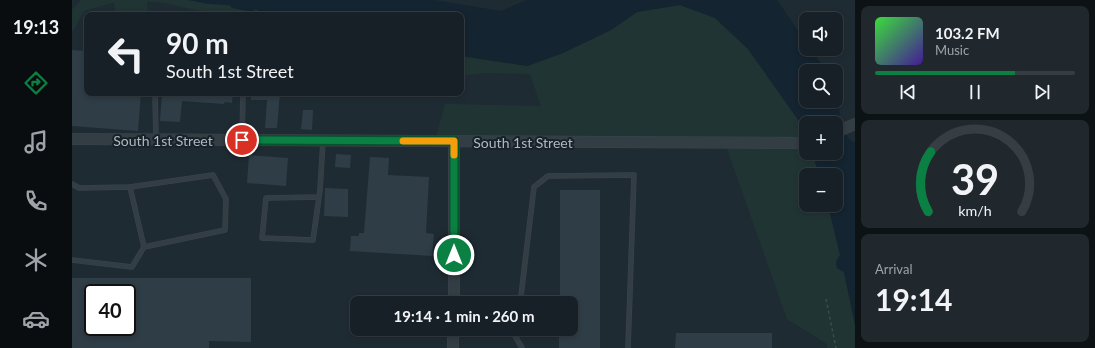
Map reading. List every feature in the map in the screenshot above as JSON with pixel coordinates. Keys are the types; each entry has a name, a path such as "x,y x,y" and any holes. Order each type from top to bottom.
{"street":[{"path":"843,129 853,125"},
{"name":"South 1st Street","path":"72,139 799,143"},
{"path":"454,141 454,296"},
{"path":"453,336 453,348"}],"lane":[{"path":"155,96 156,140"},
{"path":"242,140 243,96"},
{"path":"319,197 266,198 262,238 313,240 319,197 323,141"},
{"path":"72,184 79,188 130,187 213,175 226,199 225,230 144,247"},
{"path":"521,296 534,187 548,176 634,175 628,348"},
{"path":"72,260 132,267 144,247 130,187"},
{"path":"515,336 522,348"}],"path":[{"path":"826,299 836,348"}],"green space":[{"path":"81,0 188,0 254,9 262,12 211,12 164,3 147,2 148,12 116,12 114,2 85,11 72,32 72,10"},
{"path":"680,5 715,18 748,49 799,121 799,160 814,160 817,168 799,168 799,212 830,212 840,255 836,262 837,268 844,272 855,325 855,348 827,348 827,344 787,319 725,143 436,138 445,104 541,106 530,74 485,73 464,76 464,56 527,66 563,53 611,30 637,12"}],"water":[{"path":"188,0 434,0 501,11 526,0 777,0 799,32 799,56 816,56 821,64 799,64 799,108 839,108 840,113 839,116 799,116 799,121 748,49 715,18 680,5 637,12 611,30 563,53 527,66 464,56 464,12 262,12 255,9 253,12 232,8 229,5 208,4"},
{"path":"843,131 849,139 855,143 855,325 844,272 837,268 836,262 840,255 830,212 843,212 843,168 817,168 814,160 843,160"}],"building":[{"path":"72,50 84,51 84,96 141,96 138,131 72,126"},
{"path":"162,96 233,96 232,103 225,102 224,104 182,101 180,122 160,121"},
{"path":"251,96 280,96 277,128 265,128 267,100 251,100"},
{"path":"303,110 313,110 312,130 301,129"},
{"path":"336,154 351,155 350,168 335,167"},
{"path":"249,155 288,158 286,186 247,183"},
{"path":"370,157 389,158 388,175 429,177 426,233 434,234 432,256 350,251 351,236 359,236 359,233 364,233"},
{"path":"325,188 348,189 348,217 324,216"},
{"path":"560,190 600,190 600,348 559,348 559,336 578,336 578,296 560,296"},
{"path":"72,278 251,278 251,342 209,341 209,348 72,348"},
{"path":"676,333 772,333 772,348 675,348"}],"slow traffic":[{"path":"403,141 454,141 454,155"}],"route":[{"path":"242,140 454,141 454,255"}]}
